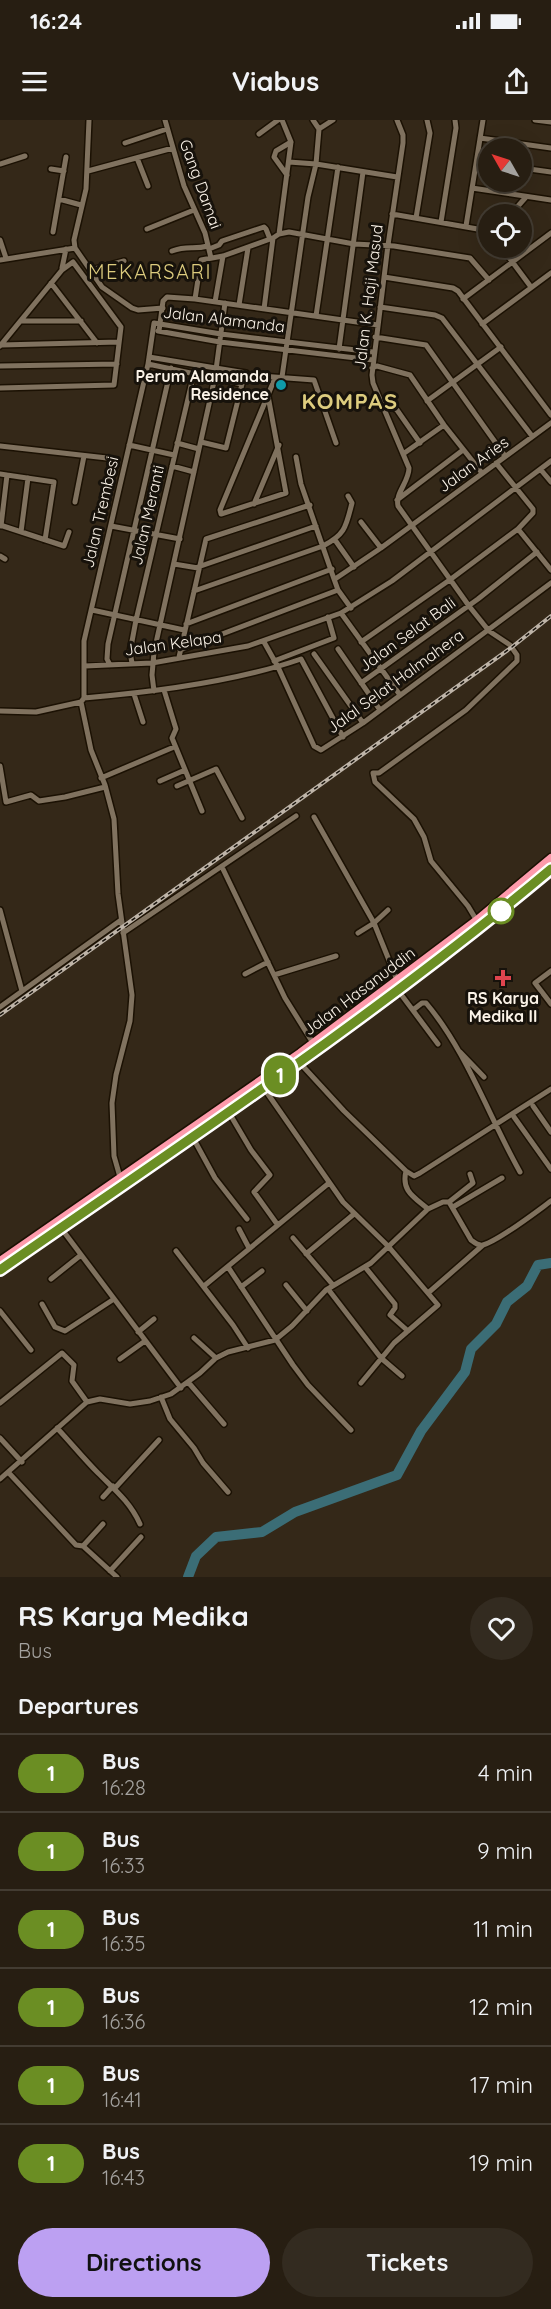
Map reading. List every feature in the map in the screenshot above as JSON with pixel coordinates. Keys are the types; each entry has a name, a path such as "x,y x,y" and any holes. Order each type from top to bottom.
{"highway":[{"name":"Jalan Hasanuddin","path":"478,924 551,858"},
{"name":"Jalan Hasanuddin","path":"0,1270 298,1062 551,869"},
{"name":"Jalan Hasanuddin","path":"0,1262 397,985"}],"street":[{"path":"89,120 88,171 74,240 75,248 102,287 138,310 163,308 163,301 166,297 195,299 378,325"},
{"name":"Gang Damai","path":"165,120 184,186 211,258"},
{"path":"259,134 278,120"},
{"path":"279,234 291,142 282,120"},
{"path":"282,378 308,197 316,164 319,129 314,120"},
{"path":"319,129 333,120"},
{"name":"Jalan K. Haji Masud","path":"397,500 408,476 409,468 373,383 372,368 403,143 398,120"},
{"path":"416,218 430,133 427,120"},
{"path":"441,222 456,128 454,120"},
{"path":"480,138 483,120"},
{"path":"535,120 551,122"},
{"path":"125,143 167,129"},
{"path":"287,175 274,157 276,152 291,142"},
{"path":"532,145 551,148"},
{"path":"88,171 173,147"},
{"path":"466,226 478,153"},
{"path":"0,164 25,156"},
{"path":"53,232 66,157"},
{"path":"137,158 148,186"},
{"path":"289,162 397,177"},
{"path":"316,316 338,167"},
{"path":"51,169 64,171"},
{"path":"532,169 551,172"},
{"path":"338,356 363,172"},
{"path":"472,188 551,201"},
{"path":"520,204 526,197"},
{"path":"59,199 81,205"},
{"path":"147,228 194,210"},
{"path":"392,214 478,229"},
{"path":"172,251 184,246 198,249 208,248 219,245 222,241 265,228 272,239 264,309"},
{"path":"250,232 255,245"},
{"path":"463,299 551,233"},
{"path":"195,299 201,260 224,256 248,248 279,234 303,234 354,244 388,245 470,258 489,280"},
{"path":"0,240 3,259 75,248"},
{"path":"239,305 248,248"},
{"path":"62,270 66,249"},
{"path":"215,302 224,256"},
{"path":"510,258 531,287"},
{"path":"91,270 124,261"},
{"path":"0,388 110,386 116,382 119,323 75,263 69,263 1,345"},
{"path":"482,324 551,273"},
{"path":"384,277 453,288 501,347 551,415"},
{"path":"51,283 96,343"},
{"path":"154,691 153,663 215,377 225,303"},
{"path":"380,307 440,316 532,436"},
{"name":"Jalan Trembesi","path":"120,1177 114,1156 112,1103 116,1075 130,1021 132,1002 130,969 121,920 114,819 91,750 83,700 84,641 149,357 156,330 161,323 163,308"},
{"path":"21,321 81,321"},
{"name":"Jalan Alamanda","path":"161,323 373,352"},
{"path":"187,335 189,327"},
{"name":"Jalan Alamanda","path":"156,330 220,342 373,360"},
{"path":"375,337 426,345 506,456"},
{"path":"1,345 119,342"},
{"path":"428,401 501,347"},
{"path":"149,357 246,373"},
{"path":"0,366 117,364"},
{"path":"148,364 242,384 226,448 177,443"},
{"path":"372,368 377,366 410,375 444,425 482,473"},
{"path":"110,665 107,652 171,368"},
{"name":"Jalan Meranti","path":"132,663 131,643 194,373"},
{"path":"261,376 311,379 316,382 336,443"},
{"path":"268,396 279,445 286,493 223,515 220,513 275,378"},
{"path":"383,407 388,405 397,410 420,443"},
{"path":"403,454 444,425"},
{"name":"Jalan Aries","path":"335,579 381,548 532,436 550,426"},
{"path":"129,445 174,455"},
{"path":"254,504 279,445"},
{"path":"0,446 107,458"},
{"path":"463,450 397,500 400,511 410,526 451,579 468,606 489,630 512,647 517,655 515,665 489,686 466,710 379,773 374,774 375,782 414,819 424,837 431,861 478,924"},
{"path":"75,502 84,456"},
{"path":"296,457 302,484 338,590 351,608"},
{"name":"Jalan Kelapa","path":"85,666 153,663 264,642 340,613 351,608 430,553 551,461"},
{"path":"361,642 518,529 534,511 496,463"},
{"path":"172,466 194,472"},
{"path":"541,470 551,482"},
{"path":"0,474 54,482 45,540"},
{"path":"7,475 1,525 64,546 69,532"},
{"path":"21,532 28,478"},
{"path":"194,591 335,540 346,527 352,503 348,496"},
{"path":"179,657 206,539 310,505"},
{"path":"361,522 381,548"},
{"path":"111,526 180,539"},
{"path":"174,564 198,567 316,526"},
{"path":"518,529 551,570"},
{"path":"335,540 354,567"},
{"name":"Jalan Selat Bali","path":"361,683 468,606 537,552"},
{"path":"92,610 161,625 185,627 332,569"},
{"name":"Jalal Selat Halmahera","path":"278,667 316,749 321,750 363,723 551,583"},
{"path":"180,650 338,590"},
{"path":"340,613 400,695"},
{"path":"274,661 334,638 328,617"},
{"path":"264,642 278,667"},
{"path":"338,649 380,710"},
{"path":"314,654 363,723"},
{"path":"0,711 36,712 83,700 164,690 278,667 301,660 343,737"},
{"path":"164,690 176,729 172,738 174,747 202,812"},
{"path":"134,694 143,722"},
{"path":"102,778 174,747"},
{"path":"0,766 6,802 31,795 39,801 105,788"},
{"path":"177,786 191,782 216,769 242,818"},
{"path":"159,782 185,770"},
{"path":"123,933 296,816"},
{"path":"314,817 374,923 397,985 438,1044"},
{"path":"222,867 285,998 313,1043"},
{"path":"0,910 22,991"},
{"path":"358,933 388,910"},
{"path":"0,1007 121,920"},
{"path":"274,975 336,956"},
{"path":"245,974 268,962"},
{"path":"551,971 535,983 551,1004"},
{"path":"413,1010 426,1003 447,1030 520,1172"},
{"path":"459,1051 483,1077"},
{"path":"298,1062 344,1111 414,1176 551,1089"},
{"path":"263,1087 329,1183 354,1214 388,1246 438,1305 381,1358 361,1383"},
{"path":"533,1106 551,1132"},
{"path":"228,1111 251,1150 270,1175 254,1192 277,1224"},
{"path":"514,1117 551,1169"},
{"path":"192,1136 216,1178 247,1218"},
{"path":"406,1171 403,1182 406,1188 428,1209"},
{"path":"470,1174 480,1193"},
{"path":"451,1205 480,1193 502,1178"},
{"path":"204,1286 329,1183"},
{"path":"451,1205 473,1183"},
{"path":"428,1293 483,1245 510,1230 551,1201"},
{"path":"0,1479 87,1402 100,1399 130,1404 171,1394 188,1383 216,1358 228,1352 274,1340 308,1311 331,1287 365,1267 428,1209 443,1202 451,1205 471,1240 476,1245 483,1245"},
{"path":"306,1254 354,1214"},
{"path":"61,1228 181,1388"},
{"path":"239,1229 249,1248"},
{"path":"293,1238 381,1358 402,1376"},
{"path":"176,1251 248,1348"},
{"path":"51,1279 81,1255"},
{"path":"228,1267 274,1340 308,1386 351,1430"},
{"path":"365,1267 395,1304 390,1315 408,1331"},
{"path":"241,1287 262,1271"},
{"path":"286,1285 308,1311"},
{"path":"42,1304 55,1328 64,1331 114,1299"},
{"path":"0,1311 31,1350"},
{"path":"138,1332 154,1319"},
{"path":"194,1338 216,1358"},
{"path":"120,1359 145,1341"},
{"path":"0,1403 62,1353 74,1365 72,1380 87,1402"},
{"path":"188,1383 224,1424"},
{"path":"160,1397 170,1419 228,1492"},
{"path":"57,1428 134,1510 140,1524"},
{"path":"0,1438 22,1461"},
{"path":"103,1497 159,1440"},
{"path":"8,1472 76,1545 83,1546 117,1577"},
{"path":"83,1546 103,1524"},
{"path":"110,1571 141,1537"}],"waterway":[{"path":"188,1577 196,1556 216,1537 262,1532 295,1512 397,1475 421,1431 465,1372 471,1349 496,1324 507,1302 527,1286 538,1265 551,1263"}],"railway":[{"path":"0,1015 512,647 551,616"}],"bus line":[{"name":"1","path":"0,1270 127,1184 325,1043 497,914 551,869"}],"place":[{"name":"Perum Alamanda Residence","path":"281,385"},
{"name":"RS Karya Medika II","path":"503,978"}],"district":[{"name":"MEKARSARI","path":"150,272"},
{"name":"KOMPAS","path":"350,401"}]}
